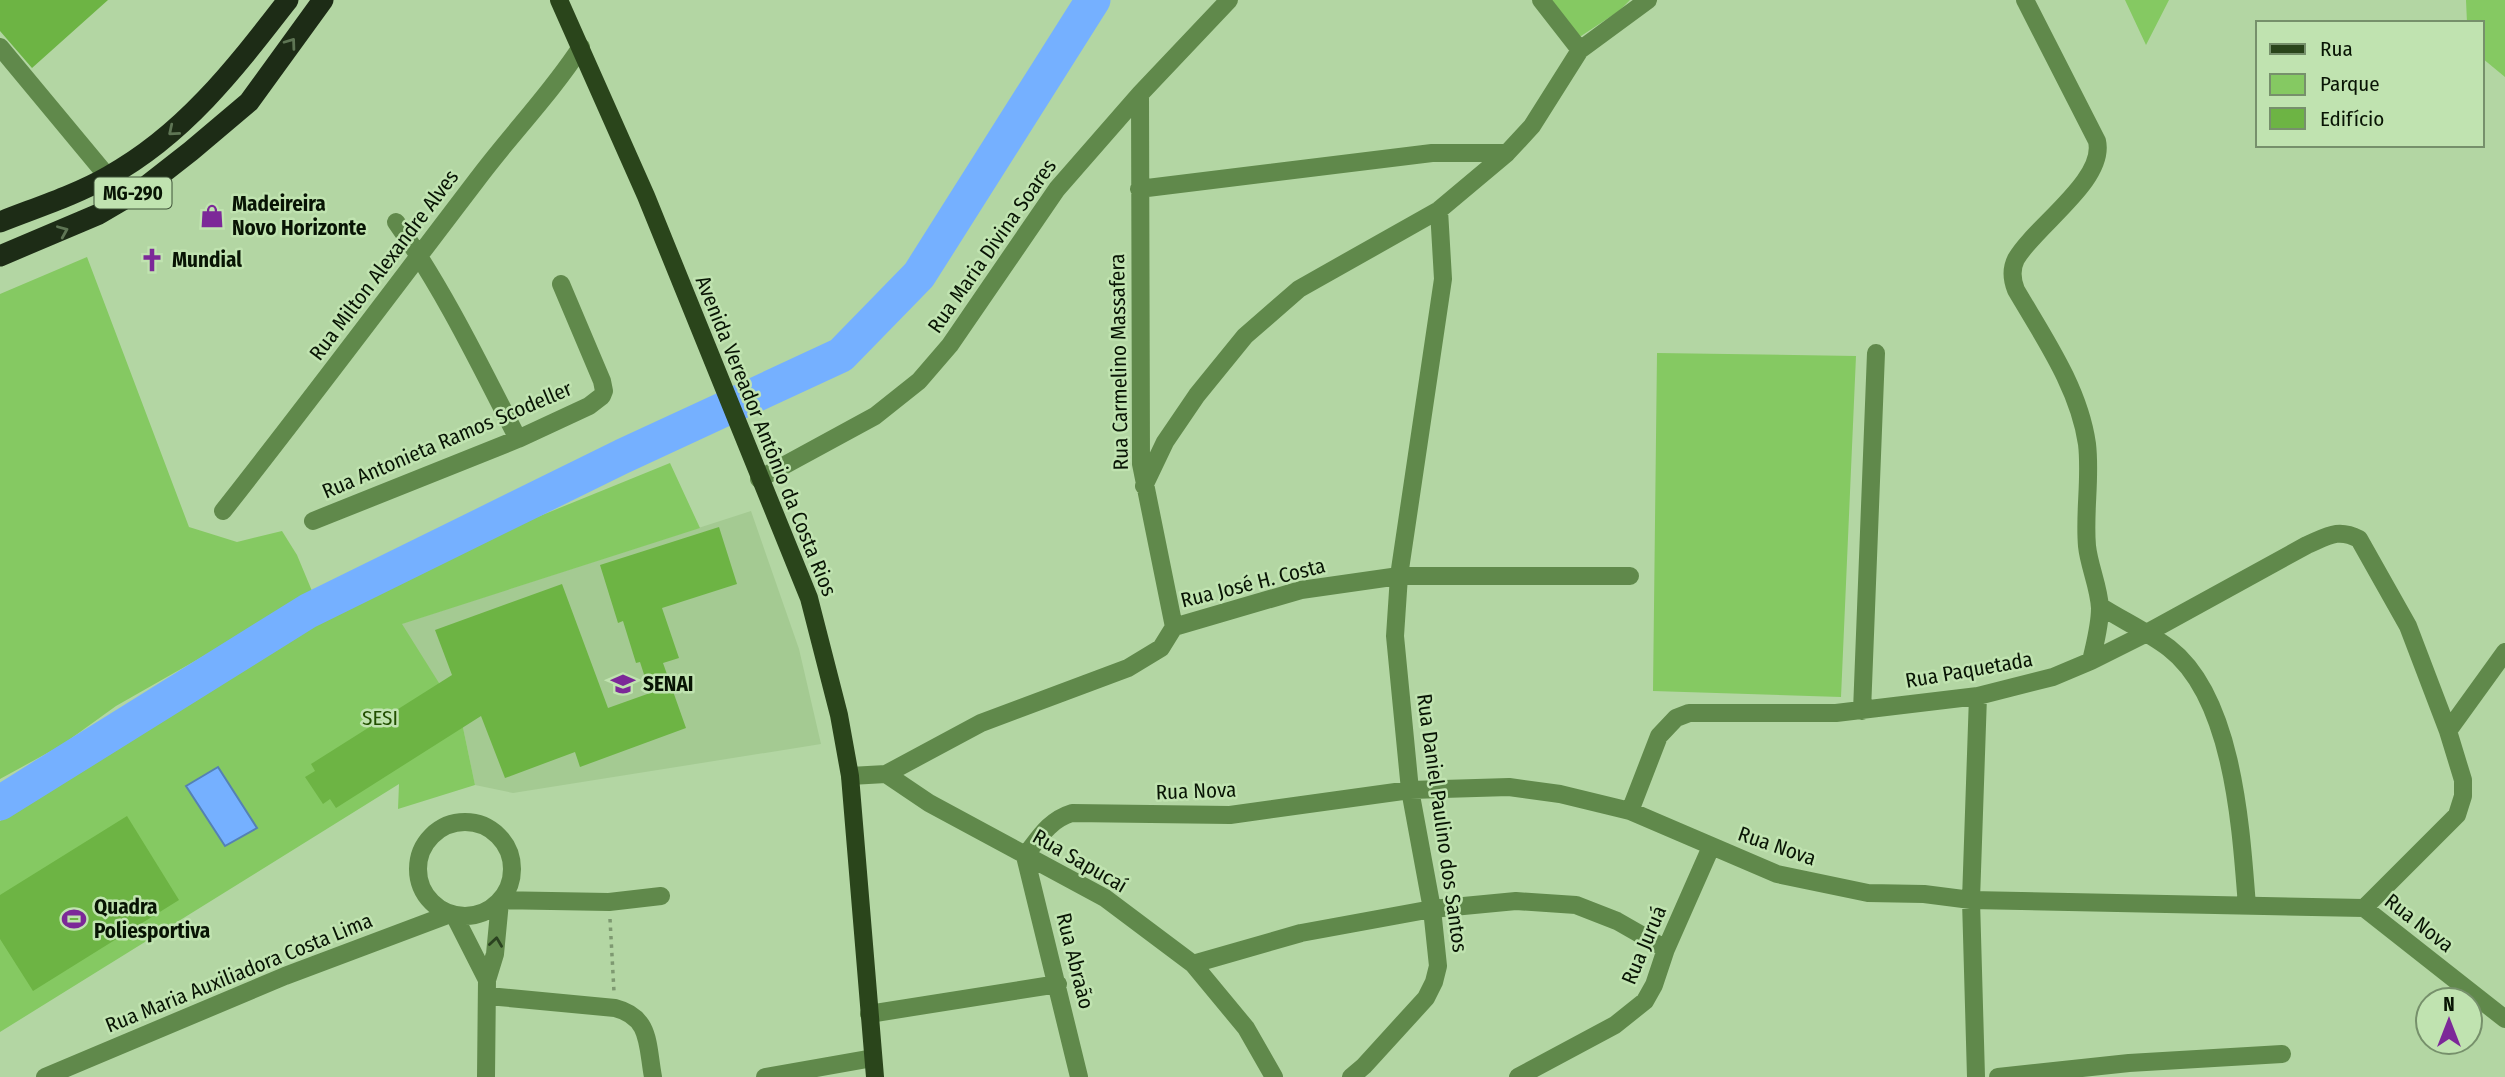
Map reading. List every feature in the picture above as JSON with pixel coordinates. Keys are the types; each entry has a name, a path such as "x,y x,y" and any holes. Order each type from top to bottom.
{"highway":[{"name":"MG-290","path":"0,222 108,177 172,132 222,84 288,0"},
{"name":"MG-290","path":"0,256 99,214 145,187 249,102 323,0"},
{"path":"222,84 212,104 215,113 219,114 233,109 260,87"}],"main road":[{"name":"Avenida Vereador Antônio da Costa Rios","path":"559,0 646,196 810,598 839,715 850,776 875,1077"}],"street":[{"name":"Rua Maria Divina Soares","path":"760,479 875,416 919,381 950,345 1057,189 1140,94 1229,0"},
{"path":"1541,0 1580,50"},
{"path":"1144,486 1165,442 1197,395 1245,336 1299,289 1439,210 1507,153 1532,127 1580,50 1648,0"},
{"path":"2025,0 2097,141 2099,150 2090,174 2016,259 2012,280 2066,379 2082,420 2087,446 2087,548 2100,606 2091,661"},
{"path":"0,47 108,177"},
{"name":"Rua Milton Alexandre Alves","path":"223,511 351,348 488,164 564,74 582,47"},
{"name":"Rua Carmelino Massafera","path":"1140,94 1140,464 1174,627"},
{"path":"1139,189 1432,153 1507,153"},
{"name":"Rua Daniel Paulino dos Santos","path":"1351,1077 1426,999 1438,966 1432,909 1410,790 1395,636 1399,576 1443,279 1439,210"},
{"path":"396,222 419,255 469,343 518,439"},
{"name":"Rua Antonieta Ramos Scodeller","path":"313,521 518,439 602,396 602,381 561,284"},
{"path":"1862,711 1875,353"},
{"name":"Rua Paquetada","path":"1630,811 1659,736 1676,718 1689,713 1862,711 1978,696 2053,677 2145,634 2307,545 2333,534 2348,533 2364,545 2408,625 2448,731"},
{"name":"Rua José H. Costa","path":"886,774 981,723 1148,658 1161,648 1174,627 1301,590 1399,576 1630,576"},
{"path":"2100,606 2170,649 2195,676 2208,698 2224,745 2240,814 2247,906"},
{"path":"2364,908 2457,815 2463,796 2463,780 2448,731 2505,652"},
{"path":"1976,1077 1970,900 1978,696"},
{"path":"850,776 886,774"},
{"name":"Rua Sapucaí","path":"886,774 929,803 1105,898 1193,964 1246,1028 1274,1077"},
{"name":"Rua Nova","path":"1026,856 1051,823 1072,813 1230,815 1410,790 1509,787 1560,794 1630,811 1777,874 1868,893 1924,894 1970,900 2364,908 2505,1019"},
{"path":"453,823 483,825 496,833 506,844 512,873 509,888 500,901 484,912 469,916 452,915 437,907 426,896 419,883 417,868 420,853 428,839 439,829 453,823"},
{"name":"Rua Juruá","path":"1518,1077 1615,1025 1644,1001 1654,985 1666,948 1711,847"},
{"name":"Rua Abraão","path":"1026,856 1079,1077"},
{"path":"500,901 609,902 661,896"},
{"path":"486,1077 487,988 495,954 500,901"},
{"path":"1193,964 1301,933 1432,909 1516,901 1576,905 1617,921 1666,948"},
{"path":"452,915 487,988"},
{"name":"Rua Maria Auxiliadora Costa Lima","path":"46,1077 285,976 452,915"},
{"path":"869,1014 1058,984"},
{"path":"487,988 629,1012 639,1019 643,1028 653,1077"},
{"path":"1998,1077 2129,1063 2282,1054"},
{"path":"765,1077 873,1058"}],"path":[{"path":"609,902 615,1008"}],"shaded area":[{"name":"SENAI","path":"751,511 799,649 821,744 513,793 475,785 461,718 401,624"}],"green space":[{"path":"1550,0 1630,0 1619,11 1575,40"},
{"path":"2125,0 2169,0 2146,45"},
{"path":"2466,0 2505,0 2505,77 2484,60 2484,21 2467,21"},
{"path":"87,257 189,527 237,542 282,531 297,555 312,591 116,706 62,745 0,779 0,294"},
{"path":"1657,353 1856,356 1841,697 1653,691"},
{"name":"SESI","path":"670,463 700,528 402,624 461,718 475,785 398,809 399,784 0,1032 0,821 76,769 296,633 471,544"}],"water":[{"path":"218,767 257,828 225,846 186,786"}],"building":[{"path":"0,0 108,0 32,68 0,31"},
{"path":"719,527 737,584 662,608 679,658 663,663 686,728 580,767 575,752 505,778 481,716 336,808 330,799 323,804 305,777 315,771 311,764 452,675 435,630 562,584 608,708 650,693 640,662 636,663 623,621 618,623 600,565"},
{"name":"Quadra Poliesportiva","path":"127,816 179,900 33,991 0,939 0,895"}],"waterway":[{"path":"0,803 308,611 623,456 841,355 919,275 1093,0"}],"place":[{"name":"Madeireira Novo Horizonte","path":"212,216"},
{"name":"Mundial","path":"152,260"},
{"name":"SENAI","path":"623,684"},
{"name":"Quadra Poliesportiva","path":"74,919"}]}
